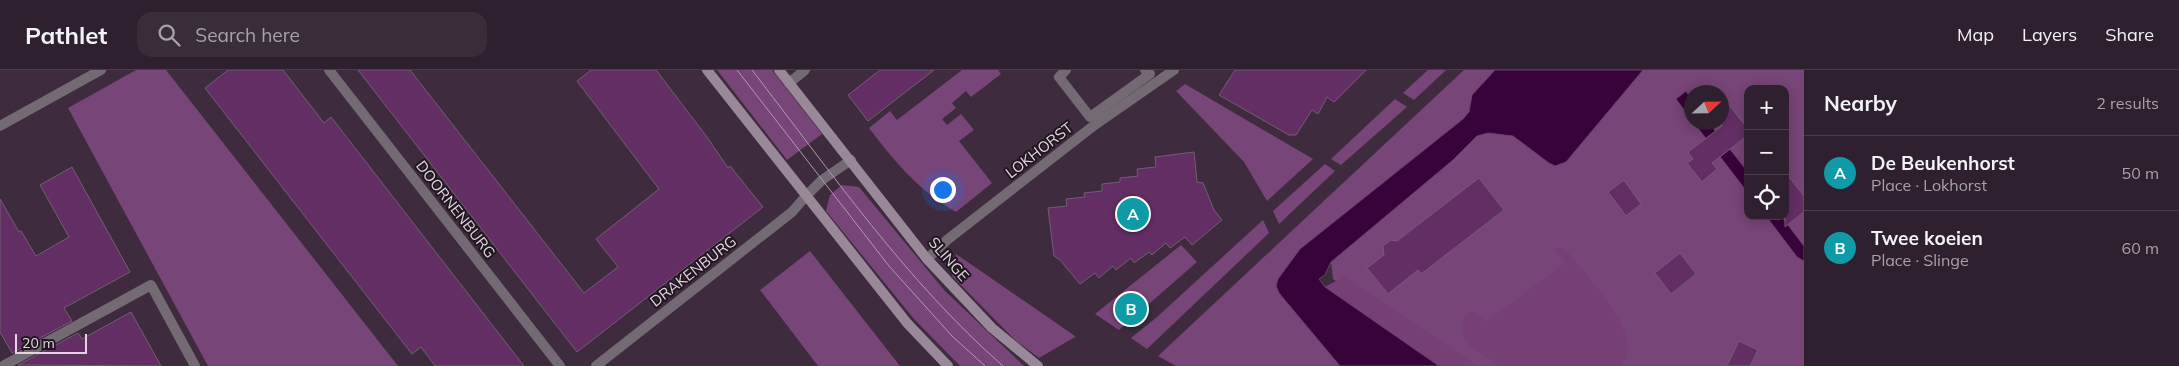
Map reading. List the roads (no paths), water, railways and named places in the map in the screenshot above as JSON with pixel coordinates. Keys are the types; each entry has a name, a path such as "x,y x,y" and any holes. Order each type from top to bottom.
{"main road":[{"path":"707,70 907,323 948,366"},
{"name":"SLINGE","path":"779,70 927,259 992,328 1038,366"}],"street":[{"path":"0,126 101,70"},
{"name":"DOORNENBURG","path":"329,70 560,366"},
{"path":"789,83 805,70"},
{"name":"LOKHORST","path":"1066,70 1059,77 1090,117 1150,74 1145,70"},
{"name":"LOKHORST","path":"927,259 947,240 1092,127 1174,70"},
{"path":"806,196 822,180 851,160"},
{"name":"DRAKENBURG","path":"596,366 792,212 806,196"},
{"path":"4,366 151,285 195,366"}],"tram line":[{"path":"737,70 889,266 952,336 985,366"},
{"path":"752,70 902,262 934,298 1003,366"}],"place":[{"name":"De Beukenhorst","path":"1133,214"},
{"name":"Twee koeien","path":"1131,309"}]}
